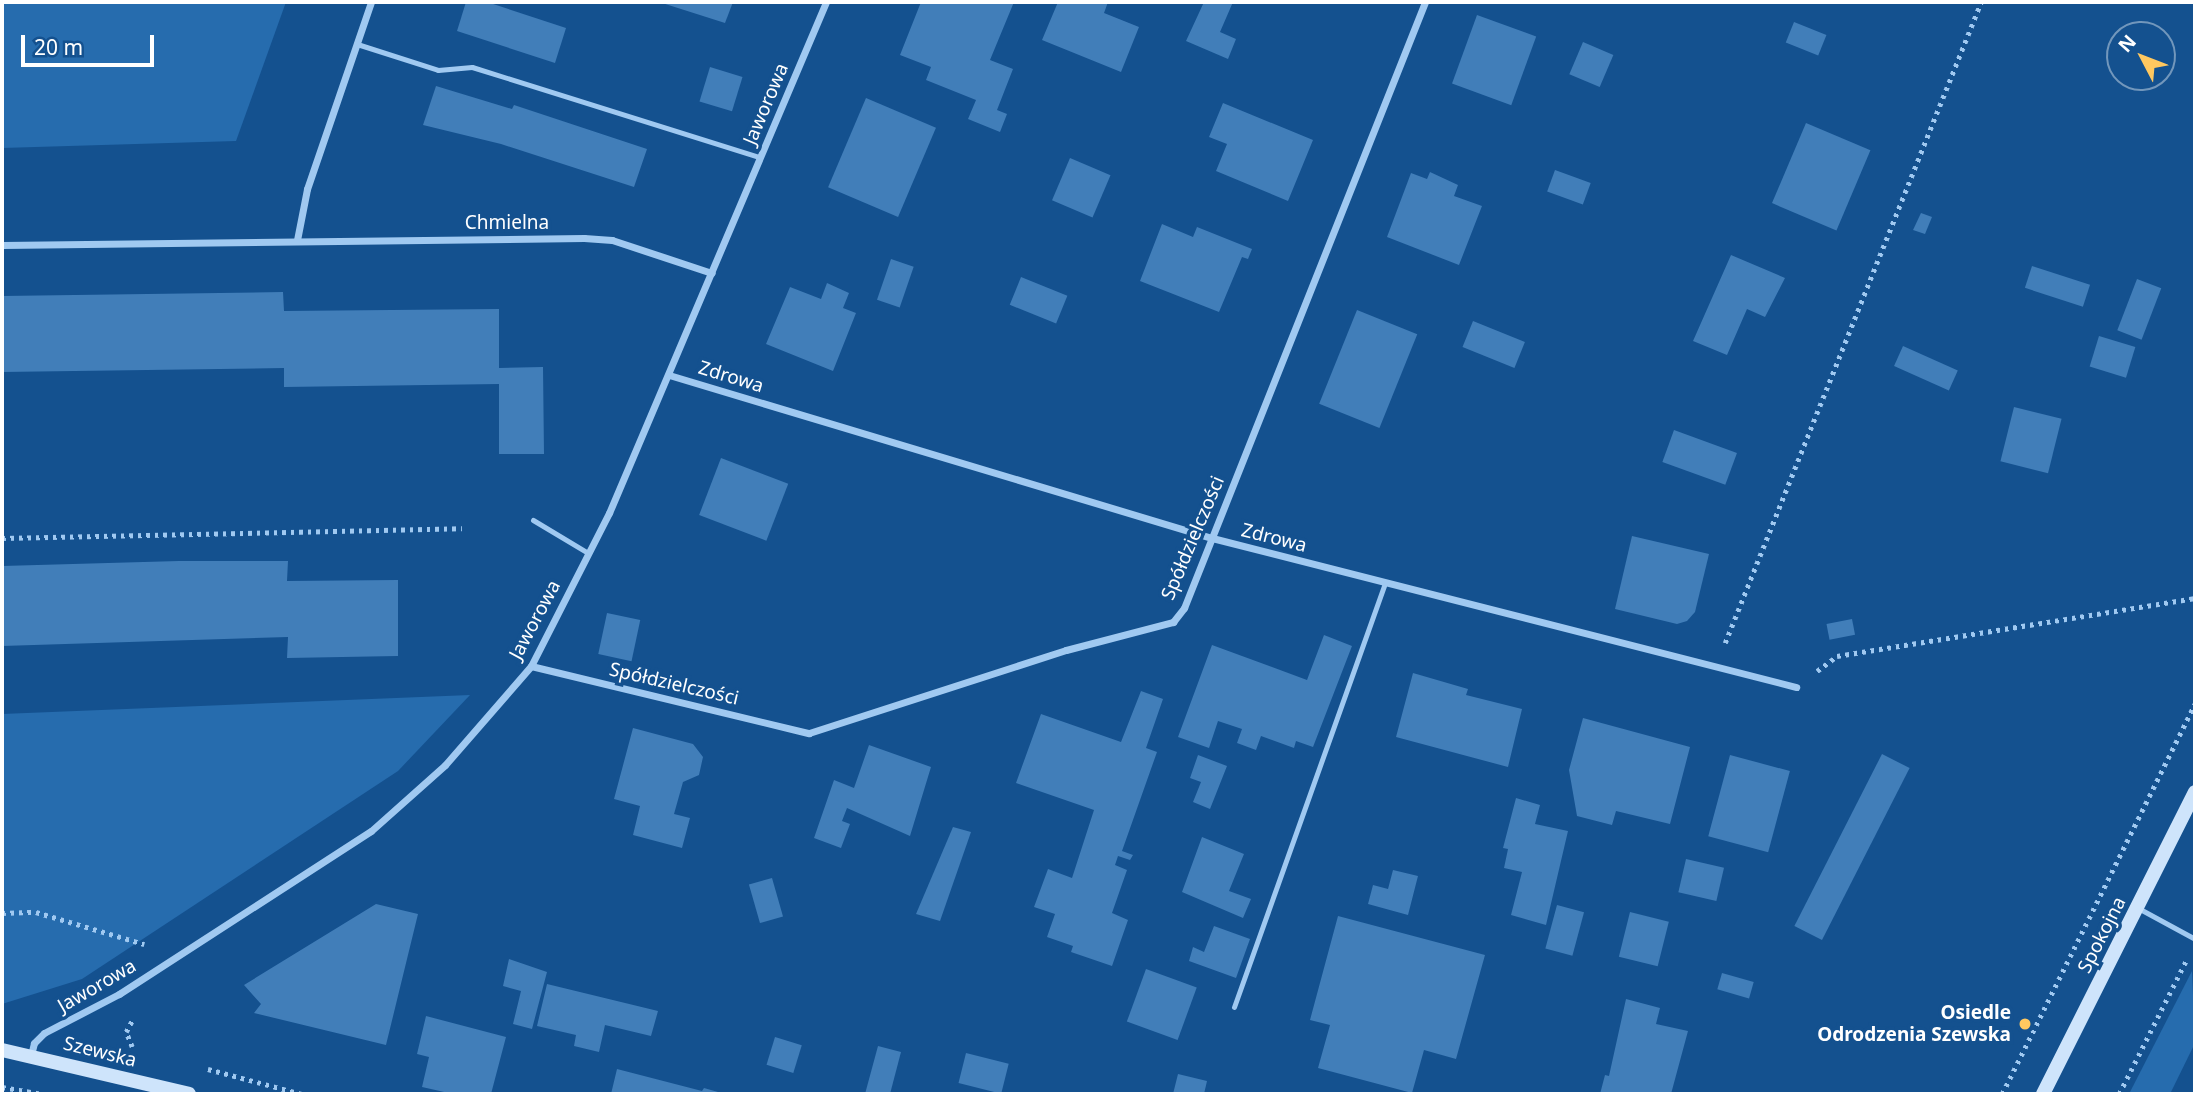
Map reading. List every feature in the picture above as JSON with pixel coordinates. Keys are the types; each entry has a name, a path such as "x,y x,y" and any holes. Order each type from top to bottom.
{"street":[{"path":"297,240 307,189 370,2"},
{"name":"Jaworowa","path":"31,1055 34,1043 44,1033 119,994 371,831 445,765 531,666 588,553 669,375 826,2"},
{"name":"Spółdzielczości","path":"531,666 809,733 1066,650 1173,622 1184,608 1424,2"},
{"name":"Chmielna","path":"2,245 297,240 612,240 712,274"},
{"name":"Zdrowa","path":"669,375 1212,538 1796,687"},
{"name":"Spokojna","path":"2043,1094 2195,792"},
{"name":"Szewska","path":"2,1050 189,1094"}],"lane":[{"path":"357,44 438,70 472,67 760,156"},
{"path":"533,520 588,553"},
{"path":"1234,1007 1385,582"},
{"path":"2138,908 2195,939"}],"path":[{"path":"1716,667 1981,2"},
{"path":"2,538 462,528"},
{"path":"1796,687 1838,656 2195,598"},
{"path":"2002,1094 2195,703"},
{"path":"2,913 36,912 144,944"},
{"path":"2119,1094 2189,955"},
{"path":"133,1019 126,1032 129,1045 143,1051"},
{"path":"196,1065 302,1094"},
{"path":"2,1087 44,1094"}],"shaded area":[{"path":"2,2 286,2 236,141 2,148"},
{"path":"470,695 398,771 82,979 2,1004 2,714"},
{"path":"2192,971 2195,1043 2170,1094 2129,1094"}],"building":[{"path":"466,2 487,2 566,28 555,63 457,31"},
{"path":"659,2 733,2 725,23"},
{"path":"921,2 1014,2 990,60 1013,69 997,110 1007,114 1000,132 968,119 976,100 926,80 931,67 900,55"},
{"path":"1058,2 1108,2 1104,13 1139,27 1121,72 1042,40"},
{"path":"1204,2 1233,2 1220,32 1236,39 1228,59 1186,41"},
{"path":"1477,15 1536,37 1511,105 1452,84"},
{"path":"1794,22 1826,35 1818,56 1786,42"},
{"path":"1583,42 1613,55 1600,87 1569,74"},
{"path":"710,67 743,77 732,111 699,101"},
{"path":"436,86 512,109 514,105 647,149 634,187 501,144 423,125"},
{"path":"866,98 936,128 898,217 828,187"},
{"path":"1223,103 1313,140 1288,201 1216,171 1227,144 1209,137"},
{"path":"1806,123 1870,150 1836,230 1772,203"},
{"path":"1070,158 1111,175 1093,218 1052,200"},
{"path":"1555,170 1591,183 1583,205 1547,192"},
{"path":"1430,172 1458,185 1454,196 1482,206 1459,265 1387,237 1411,173 1427,179"},
{"path":"1921,213 1932,217 1925,234 1913,230"},
{"path":"1162,224 1193,237 1197,227 1252,249 1248,259 1242,257 1219,312 1140,281"},
{"path":"1731,255 1785,278 1765,317 1747,309 1727,355 1693,341"},
{"path":"891,259 914,267 900,307 877,300"},
{"path":"2032,266 2090,285 2083,307 2025,288"},
{"path":"1021,277 1067,296 1056,324 1010,305"},
{"path":"2137,279 2161,288 2142,340 2117,330"},
{"path":"827,283 849,293 843,308 856,313 833,371 766,344 790,287 821,299"},
{"path":"283,292 284,311 499,309 499,368 543,367 544,454 499,454 499,384 284,387 284,368 2,372 2,296"},
{"path":"1357,310 1417,334 1379,428 1319,404"},
{"path":"1473,321 1525,342 1514,368 1463,347"},
{"path":"2099,336 2135,347 2126,378 2090,367"},
{"path":"1903,346 1958,370 1949,391 1894,366"},
{"path":"2014,407 2062,419 2048,473 2000,461"},
{"path":"1674,430 1737,453 1725,485 1662,462"},
{"path":"721,458 788,484 766,541 699,515"},
{"path":"1632,536 1709,554 1695,612 1687,621 1677,624 1615,609"},
{"path":"288,561 287,581 398,580 398,656 287,658 288,637 2,646 2,566"},
{"path":"607,613 640,620 632,661 598,654"},
{"path":"1852,619 1855,635 1830,640 1826,624"},
{"path":"1324,635 1352,646 1313,747 1296,741 1294,748 1261,736 1256,750 1237,743 1242,729 1218,721 1209,748 1178,737 1212,645 1307,680"},
{"path":"1413,673 1468,689 1466,695 1522,709 1508,767 1396,737"},
{"path":"1141,691 1163,699 1146,748 1157,752 1122,851 1133,855 1130,860 1118,856 1115,865 1127,870 1112,913 1128,920 1112,966 1071,952 1073,946 1047,937 1055,914 1034,907 1048,869 1072,878 1094,810 1016,783 1041,714 1121,742"},
{"path":"1583,718 1690,747 1670,824 1616,811 1612,825 1577,816 1569,770"},
{"path":"633,728 693,744 703,757 699,775 683,782 674,814 690,818 682,848 633,835 640,806 614,799"},
{"path":"869,745 931,767 910,836 847,808 842,821 850,824 841,848 814,838 834,780 854,788"},
{"path":"1882,754 1910,768 1822,940 1794,926"},
{"path":"1198,755 1227,766 1210,809 1193,802 1201,782 1190,778"},
{"path":"1730,755 1790,771 1768,852 1708,836"},
{"path":"1516,798 1540,805 1535,824 1568,831 1546,925 1511,915 1522,872 1504,868 1508,849 1503,848"},
{"path":"953,827 971,832 940,921 916,914"},
{"path":"1202,837 1244,854 1229,891 1251,899 1243,918 1182,892"},
{"path":"1686,859 1724,868 1716,901 1678,892"},
{"path":"1393,870 1418,876 1408,915 1368,904 1373,885 1388,889"},
{"path":"772,878 783,916 760,923 749,885"},
{"path":"376,904 418,914 386,1045 254,1013 261,1004 244,985"},
{"path":"1557,905 1584,912 1572,956 1545,948"},
{"path":"1630,912 1669,922 1658,966 1619,957"},
{"path":"1338,916 1485,955 1456,1059 1424,1050 1412,1093 1318,1068 1330,1025 1310,1020"},
{"path":"1214,926 1250,939 1236,978 1189,961 1193,947 1204,952"},
{"path":"509,959 547,972 532,1029 513,1024 521,991 503,986"},
{"path":"1146,969 1197,987 1178,1040 1127,1022"},
{"path":"1722,973 1754,982 1749,998 1717,989"},
{"path":"547,984 658,1011 651,1036 605,1025 599,1052 574,1046 576,1035 537,1026"},
{"path":"1626,999 1660,1008 1656,1024 1688,1031 1671,1094 1600,1094 1605,1075 1609,1076"},
{"path":"426,1016 506,1037 491,1094 453,1094 422,1087 429,1057 417,1054"},
{"path":"775,1037 802,1045 793,1073 767,1065"},
{"path":"878,1046 901,1052 890,1094 865,1094"},
{"path":"966,1053 1009,1064 1001,1094 959,1083"},
{"path":"617,1069 702,1091 704,1088 725,1094 611,1094"},
{"path":"1178,1074 1207,1081 1204,1094 1173,1094"}],"place":[{"name":"Osiedle Odrodzenia Szewska","path":"2025,1024"}]}
